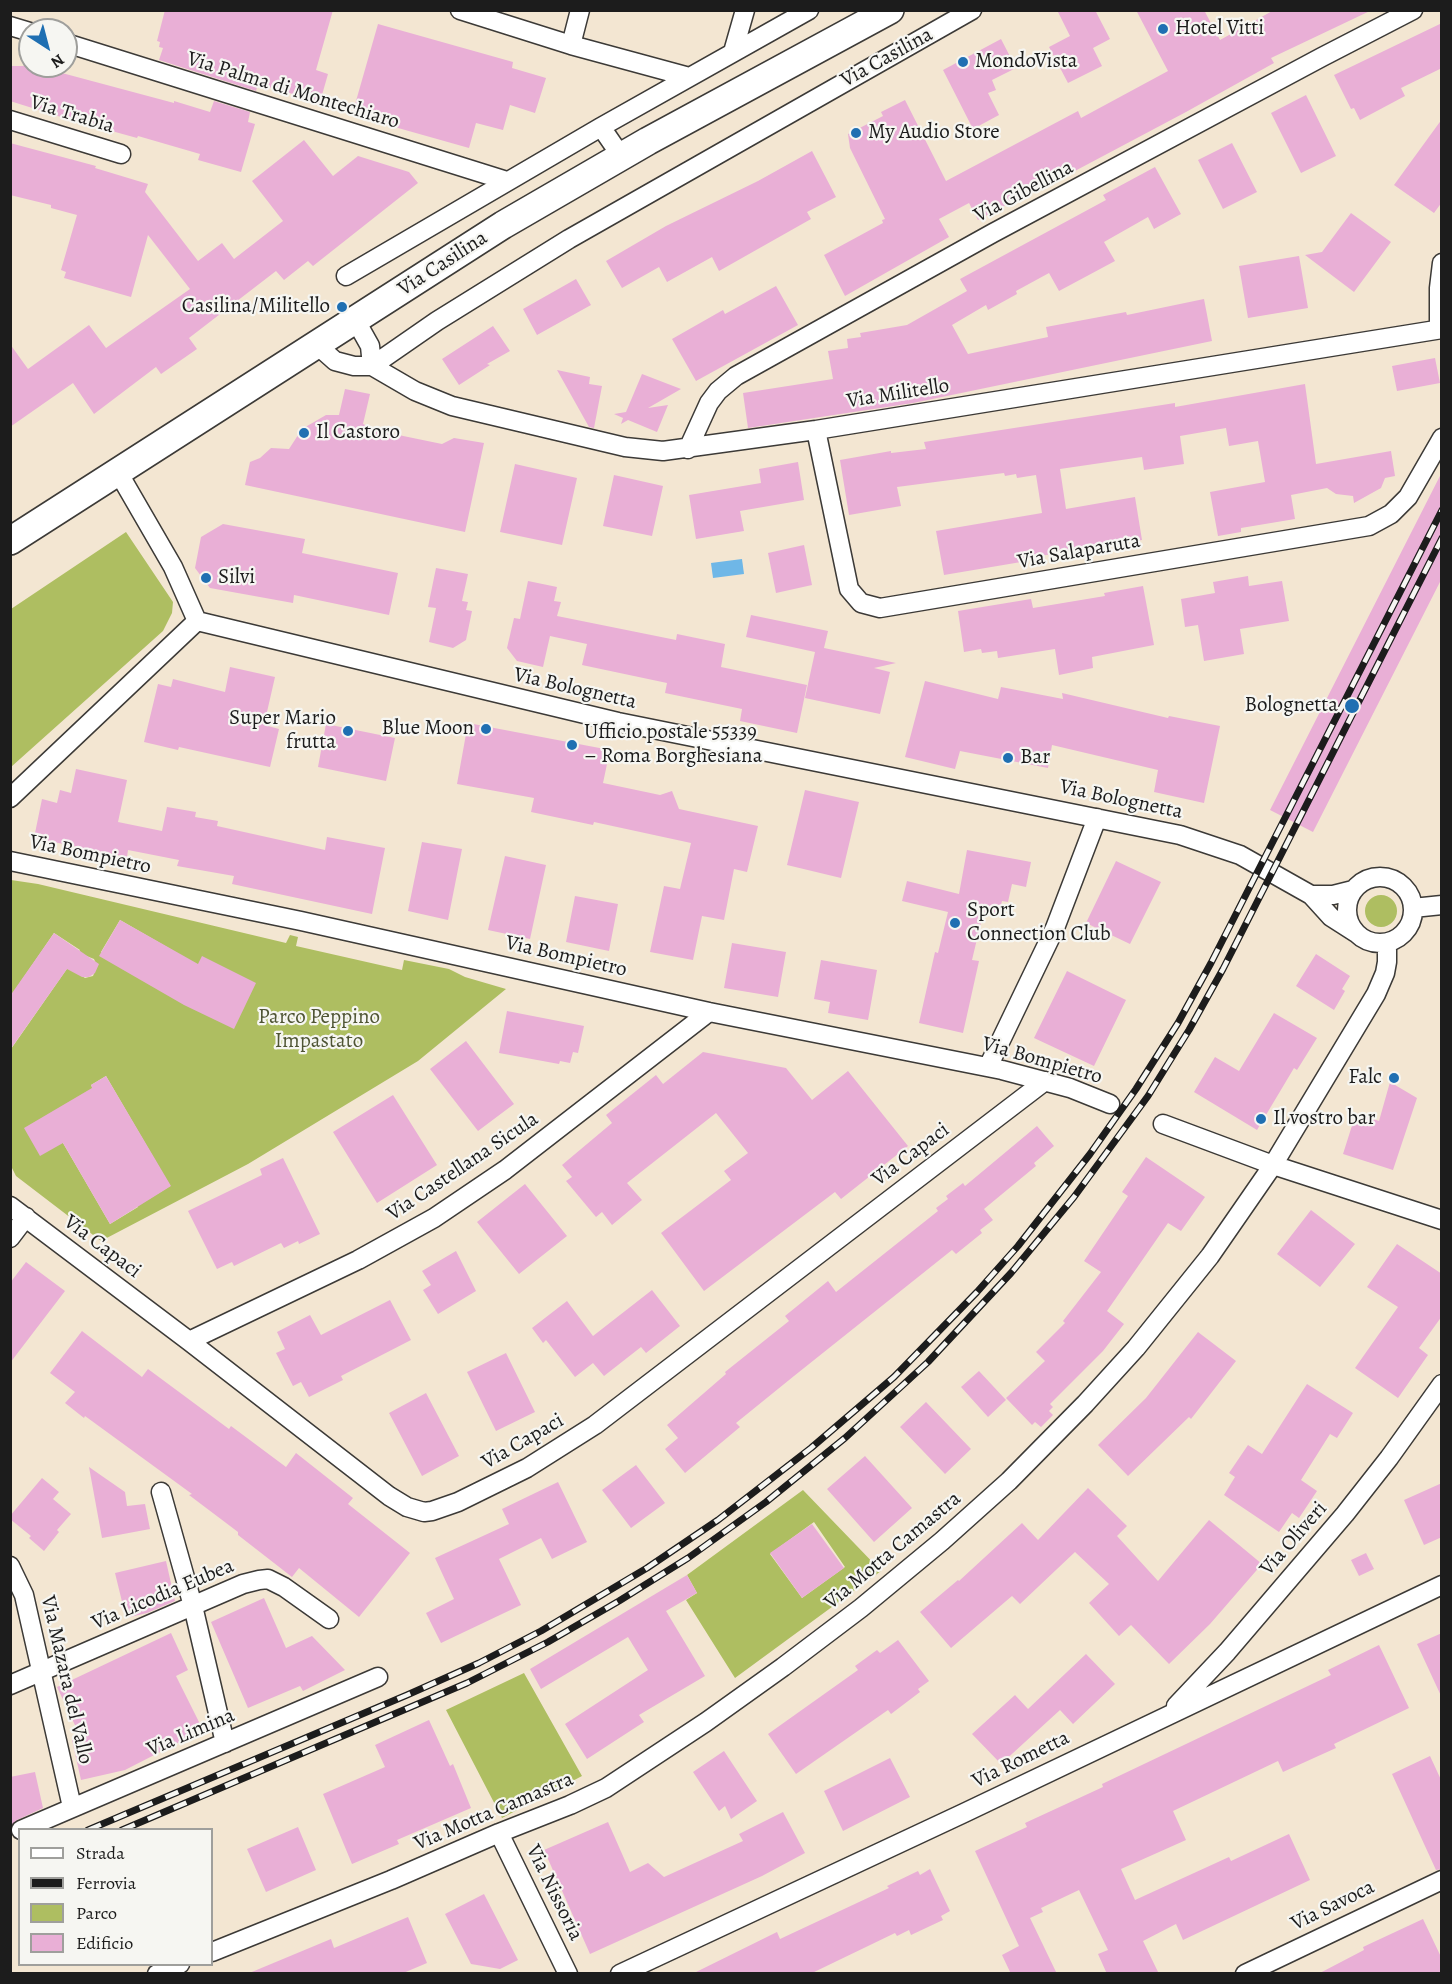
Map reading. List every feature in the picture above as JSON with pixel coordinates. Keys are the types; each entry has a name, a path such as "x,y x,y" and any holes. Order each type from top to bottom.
{"main road":[{"name":"Via Casilina","path":"10,541 356,321 502,225 621,156 890,10"}],"street":[{"path":"460,10 571,45 689,77"},
{"path":"571,45 580,10"},
{"path":"733,52 745,10"},
{"name":"Via Casilina","path":"346,276 507,181 809,10"},
{"name":"Via Casilina","path":"372,366 436,321 578,234 972,10"},
{"name":"Via Gibellina","path":"688,448 709,403 718,391 736,376 993,233 1413,10"},
{"name":"Via Palma di Montechiaro","path":"78,48 507,181"},
{"name":"Via Trabia","path":"10,120 121,154"},
{"path":"601,127 621,156"},
{"path":"1440,329 1439,288 1442,263"},
{"path":"356,321 370,346 372,366"},
{"name":"Via Militello","path":"317,345 335,361 354,366 372,366 432,399 625,447 663,451 816,430 1440,329"},
{"name":"Via Salaparuta","path":"816,430 849,589 856,600 880,608 1369,525 1391,514 1408,497 1442,438"},
{"path":"10,798 198,621 172,567 118,472"},
{"name":"Via Bolognetta","path":"198,621 618,722 1172,833 1211,844 1254,861 1311,895 1331,917 1356,933"},
{"path":"988,1067 1047,946 1097,818"},
{"name":"Via Bompietro","path":"10,861 301,921 709,1012 988,1067 1045,1081 1110,1104"},
{"path":"1384,877 1404,887 1413,908 1412,920 1398,938 1376,943 1365,940 1356,933 1349,923 1347,912 1348,901 1353,890 1362,882 1384,877"},
{"path":"1311,895 1333,895 1353,890"},
{"path":"1413,908 1442,905"},
{"name":"Via Motta Camastra","path":"213,1952 576,1803 626,1776 783,1667 934,1549 1035,1456 1136,1348 1197,1273 1273,1165 1376,994 1387,962 1387,942"},
{"name":"Via Castellana Sicula","path":"189,1341 358,1260 434,1218 505,1170 709,1012"},
{"name":"Via Capaci","path":"10,1206 396,1501 424,1512 445,1508 527,1468 596,1425 1045,1081"},
{"path":"1162,1124 1273,1165 1442,1220"},
{"path":"10,1238 26,1217"},
{"name":"Via Oliveri","path":"1168,1714 1227,1652 1345,1514 1442,1384"},
{"path":"161,1492 193,1606 225,1743"},
{"name":"Via Mazara del Vallo","path":"10,1566 22,1588 72,1807"},
{"name":"Via Licodia Eubea","path":"10,1685 250,1581 268,1579 284,1587 329,1619"},
{"name":"Via Rometta","path":"620,1974 964,1813 1442,1584"},
{"name":"Via Limina","path":"25,1828 378,1677"},
{"name":"Via Nissoria","path":"499,1833 568,1974"},
{"name":"Via Savoca","path":"1245,1974 1442,1880"},
{"path":"157,1974 177,1966"}],"green space":[{"path":"126,532 173,602 172,613 163,631 11,767 11,609"},
{"name":"Parco Peppino Impastato","path":"11,880 38,884 286,943 290,935 298,937 296,946 402,970 404,960 449,969 465,977 506,989 418,1061 248,1164 101,1241 16,1176 11,1166 11,1049 80,950 54,933 11,996","holes":["120,920 172,950 152,986 101,952","84,955 94,959 97,966 93,976 85,978 76,972","106,1076 170,1186 149,1199 127,1188 138,1207 110,1224 63,1143 98,1099 91,1085"]},
{"path":"1381,895 1393,899 1397,911 1393,923 1381,927 1369,923 1365,911 1369,899"},
{"path":"803,1490 881,1571 735,1678 686,1600 697,1593 687,1575","holes":["814,1522 845,1567 802,1598 770,1554"]},
{"path":"524,1673 582,1776 502,1818 446,1710"}],"water":[{"path":"742,559 744,574 713,578 711,563"}],"building":[{"path":"165,10 333,10 316,70 328,74 320,102 258,84 256,91 159,60 163,48 159,47 160,42 157,41"},
{"path":"1057,10 1095,10 1110,39 1093,48 1102,66 1068,83 1049,47 1070,36"},
{"path":"1136,10 1204,10 1220,40 1274,10 1372,10 1271,58 1274,63 1186,112 1073,172 1071,166 1023,192 1025,195 978,220 969,203 939,219 949,237 845,296 824,255 883,223 882,220 885,219 850,148 848,134 883,116 881,112 905,100 946,181 1078,111 1081,118 1168,71"},
{"path":"1442,23 1442,68 1401,88 1405,96 1360,120 1354,108 1351,109 1334,75"},
{"path":"378,24 513,62 512,68 546,78 535,113 510,105 503,130 476,123 469,148 352,115"},
{"path":"1001,39 1016,68 992,80 996,90 988,93 999,115 973,129 943,70"},
{"path":"10,66 18,66 18,78 78,77 210,112 214,101 250,112 248,122 255,124 241,172 198,160 200,154 10,101"},
{"path":"1306,95 1336,156 1301,173 1271,113"},
{"path":"1442,119 1442,202 1434,213 1394,185"},
{"path":"304,140 333,176 358,156 409,172 418,183 313,266 308,261 284,280 276,271 189,338 197,349 161,374 156,367 94,414 73,383 10,427 10,344 28,369 89,325 106,348 190,289 148,235 131,297 64,278 66,272 61,270 77,215 51,208 51,205 10,195 10,143 96,166 95,168 148,184 145,192 198,261 222,243 234,259 283,221 252,181"},
{"path":"1232,143 1257,192 1223,209 1198,160"},
{"path":"812,151 836,197 807,212 811,219 719,271 712,257 667,282 659,267 622,288 606,261 666,226 758,181"},
{"path":"1155,167 1181,214 1154,229 1148,217 1104,242 1115,261 1059,291 1049,273 988,310 986,305 952,325 968,354 1048,337 1046,327 1126,312 1127,315 1204,299 1212,341 913,403 748,428 743,393 833,379 828,351 848,348 847,339 861,337 860,333 907,325 967,291 960,279 1106,200 1103,195"},
{"path":"1351,213 1391,242 1354,292 1305,255 1322,252"},
{"path":"1299,256 1308,308 1248,318 1239,266"},
{"path":"576,279 591,305 537,335 523,309"},
{"path":"776,286 798,325 696,381 672,339 723,310 725,314"},
{"path":"493,326 510,351 487,364 490,365 459,385 442,359"},
{"path":"1435,358 1440,383 1397,391 1392,366"},
{"path":"557,370 590,377 589,384 602,386 594,428 589,427"},
{"path":"642,374 681,389 648,408 668,405 657,432 628,420 621,424 623,418 614,414 626,412"},
{"path":"1305,384 1316,464 1391,451 1395,476 1385,478 1381,488 1354,503 1353,496 1336,494 1327,488 1291,495 1295,519 1241,528 1241,532 1218,536 1210,492 1265,482 1258,441 1229,446 1226,428 1180,436 1184,464 1144,470 1142,457 1060,469 1066,509 1135,497 1142,540 1027,558 1027,561 944,575 936,531 1042,513 1036,475 1017,478 1016,474 1005,476 1004,473 897,487 901,506 849,515 840,460 891,451 891,453 926,449 924,442 1175,403 1175,407"},
{"path":"345,389 370,394 363,424 379,431 442,444 454,438 484,443 465,532 245,485 250,462 260,458 271,448 289,449 302,429 326,415 339,415"},
{"path":"798,462 804,500 740,511 744,531 696,539 689,495 761,483 759,469"},
{"path":"515,464 577,478 562,545 500,532"},
{"name":"Bolognetta","path":"1442,472 1442,578 1313,832 1270,810"},
{"path":"614,475 663,486 652,536 603,526"},
{"path":"223,524 305,539 302,553 398,573 389,615 294,595 293,603 210,588 195,568 201,537"},
{"path":"804,545 812,585 776,593 768,553"},
{"path":"436,568 468,574 462,601 468,602 466,610 472,611 466,640 453,648 429,642 436,608 428,607"},
{"path":"1248,576 1249,586 1282,581 1289,621 1240,629 1244,654 1204,661 1198,625 1185,627 1181,599 1215,593 1213,582"},
{"path":"528,581 557,587 554,601 561,602 557,616 676,640 677,634 725,644 721,667 807,685 797,733 740,721 742,709 665,693 667,683 582,665 587,644 550,636 543,667 517,661 507,648 514,618 520,619"},
{"path":"1143,586 1154,645 1092,657 1093,668 1059,675 1055,649 998,658 997,651 982,653 981,649 964,652 958,611 1031,599 1033,608 1105,596 1104,593"},
{"path":"751,615 828,631 824,648 896,663 874,668 890,672 880,714 805,698 815,652 746,637"},
{"path":"230,667 275,677 264,725 279,729 270,767 179,747 178,750 144,742 158,684 171,687 173,679 225,692"},
{"path":"925,681 998,699 1001,687 1063,699 1062,693 1168,718 1169,716 1220,726 1204,803 1154,792 1158,770 1052,745 1048,768 960,751 955,769 905,757"},
{"path":"468,723 610,750 603,783 660,795 672,791 679,809 758,826 747,872 734,869 724,920 702,916 693,960 650,952 664,886 680,889 691,843 594,822 593,825 531,812 534,798 457,784"},
{"path":"326,724 395,738 386,781 318,767"},
{"path":"76,769 127,780 118,822 162,831 167,807 196,812 195,817 218,821 217,826 325,850 327,837 385,848 372,914 232,884 234,876 177,866 179,860 128,850 127,857 34,838 42,799 57,803 60,790 71,793"},
{"path":"805,790 859,802 841,878 787,865"},
{"path":"422,842 462,849 448,920 408,911"},
{"path":"967,850 1031,862 1026,887 1012,884 1008,902 1002,901 1001,905 997,905 995,917 983,914 972,960 979,961 963,1033 919,1023 935,952 938,953 948,912 902,901 907,881 959,894"},
{"path":"505,856 546,865 530,939 488,930"},
{"path":"1116,861 1161,882 1130,944 1086,923"},
{"path":"575,896 618,904 609,951 566,942"},
{"path":"120,920 198,964 202,956 256,983 234,1029 184,1005 99,956"},
{"path":"54,933 99,964 95,973 89,977 82,977 67,969 10,1050 10,996"},
{"path":"732,943 786,952 778,997 724,988"},
{"path":"1316,954 1350,976 1342,989 1345,991 1334,1010 1296,986"},
{"path":"821,960 877,970 868,1020 828,1013 830,1002 814,999"},
{"path":"1067,971 1126,1000 1094,1066 1034,1038"},
{"path":"507,1011 584,1026 578,1053 573,1052 570,1063 560,1061 559,1064 499,1053"},
{"path":"1274,1013 1317,1038 1297,1070 1294,1068 1257,1130 1194,1092 1215,1057 1239,1071"},
{"path":"466,1041 514,1104 478,1131 430,1069"},
{"path":"703,1052 786,1068 812,1100 848,1071 908,1146 841,1199 835,1192 704,1291 661,1233 731,1180 724,1171 748,1153 716,1113 627,1183 642,1200 612,1225 602,1212 596,1217 566,1181 572,1177 562,1165 612,1123 606,1115 656,1075 663,1084"},
{"path":"106,1076 171,1186 110,1224 63,1143 40,1156 24,1128 92,1088 91,1085"},
{"path":"1390,1082 1417,1098 1393,1170 1343,1154 1356,1113 1379,1121"},
{"path":"393,1095 437,1165 377,1203 333,1132"},
{"path":"1037,1126 1054,1146 1034,1163 1036,1166 984,1209 993,1220 980,1230 982,1233 956,1254 952,1250 794,1376 736,1423 740,1427 685,1473 665,1449 678,1438 667,1425 726,1374 725,1372 789,1321 785,1316 828,1281 836,1292 938,1211 936,1208 948,1199 946,1196 963,1183 965,1186"},
{"path":"1146,1157 1205,1197 1181,1231 1168,1223 1107,1311 1124,1324 1103,1351 1050,1404 1053,1407 1049,1411 1053,1415 1041,1427 1035,1422 1032,1425 1006,1398 1045,1361 1036,1352 1065,1323 1063,1321 1101,1272 1084,1261 1128,1196 1122,1192"},
{"path":"283,1158 320,1234 284,1248 281,1243 234,1266 232,1262 217,1269 188,1211 262,1175 260,1169"},
{"path":"525,1184 567,1236 519,1274 477,1222"},
{"path":"1311,1210 1355,1244 1320,1287 1277,1254"},
{"path":"1397,1244 1442,1274 1442,1316 1419,1348 1428,1355 1398,1398 1355,1368 1398,1307 1367,1287"},
{"path":"456,1251 476,1291 438,1314 423,1290 431,1285 422,1271"},
{"path":"26,1262 65,1291 10,1363 10,1283"},
{"path":"652,1290 680,1326 646,1353 641,1347 604,1376 593,1363 575,1377 546,1340 543,1343 532,1328 567,1301 593,1336"},
{"path":"390,1300 411,1340 341,1376 343,1380 309,1397 301,1382 293,1386 276,1353 285,1349 277,1332 310,1315 321,1335"},
{"path":"82,1331 142,1377 148,1369 229,1429 231,1426 286,1467 296,1453 353,1498 348,1504 410,1553 359,1617 299,1568 292,1577 189,1495 192,1494 65,1403 75,1392 50,1373"},
{"path":"1198,1332 1236,1361 1191,1419 1189,1417 1128,1476 1098,1445 1146,1398"},
{"path":"506,1353 535,1412 496,1431 467,1372"},
{"path":"979,1371 1006,1400 988,1417 961,1387"},
{"path":"1307,1384 1353,1413 1337,1438 1330,1434 1301,1480 1317,1491 1299,1518 1292,1513 1279,1532 1224,1495 1235,1477 1229,1473 1248,1445 1262,1454"},
{"path":"426,1393 459,1456 422,1476 389,1413"},
{"path":"926,1402 971,1449 945,1474 900,1427"},
{"path":"865,1456 912,1508 874,1542 827,1489"},
{"path":"636,1465 665,1503 631,1528 602,1490"},
{"path":"89,1467 125,1492 127,1506 145,1504 150,1529 102,1538"},
{"path":"42,1478 59,1492 53,1499 71,1514 57,1530 59,1532 44,1551 29,1538 31,1536 10,1519 10,1516"},
{"path":"558,1482 587,1542 552,1559 541,1538 499,1559 521,1605 441,1643 426,1613 454,1599 435,1558 509,1524 502,1509"},
{"path":"1442,1483 1442,1537 1424,1545 1404,1500"},
{"path":"1088,1488 1127,1526 1117,1536 1158,1581 1209,1520 1262,1564 1210,1624 1169,1664 1131,1625 1119,1636 1089,1603 1109,1584 1075,1552 1020,1604 1012,1596 951,1648 920,1612 959,1581 1022,1523 1038,1540"},
{"path":"812,1524 844,1568 802,1598 770,1553"},
{"path":"1366,1553 1374,1569 1359,1576 1351,1560"},
{"path":"166,1561 175,1601 147,1613 126,1618 115,1573"},
{"path":"687,1575 697,1593 666,1611 705,1676 639,1715 644,1722 587,1759 565,1724 648,1670 628,1637 541,1689 530,1669"},
{"path":"264,1598 286,1648 312,1636 345,1670 303,1691 300,1686 248,1708 211,1622"},
{"path":"171,1633 188,1670 176,1676 203,1730 125,1770 81,1780 72,1740 81,1738 57,1687"},
{"path":"1442,1633 1442,1698 1417,1644"},
{"path":"898,1640 929,1681 918,1689 920,1692 891,1714 888,1710 796,1774 768,1734 858,1670 855,1666 877,1650 880,1653"},
{"path":"1379,1645 1409,1708 1334,1744 1336,1748 1283,1772 1278,1761 1173,1811 1186,1840 1121,1869 1135,1900 1229,1857 1231,1861 1289,1834 1310,1880 1183,1940 1176,1924 1143,1941 1159,1974 1107,1974 1098,1954 1108,1950 1079,1890 1041,1908 1043,1912 1030,1918 1057,1974 1011,1974 1002,1955 1019,1946 975,1851 1027,1827 1025,1823 1103,1787 1102,1784 1331,1675 1328,1670"},
{"path":"1086,1654 1115,1684 1073,1724 1060,1710 1001,1764 972,1734 1015,1695 1028,1709"},
{"path":"429,1720 450,1766 453,1764 471,1808 397,1840 399,1844 352,1864 323,1794 385,1767 375,1745"},
{"path":"724,1751 757,1801 731,1819 725,1806 719,1811 693,1772"},
{"path":"1430,1756 1442,1782 1442,1869 1436,1870 1392,1774"},
{"path":"890,1758 910,1797 843,1831 824,1791"},
{"path":"35,1772 43,1808 17,1820 10,1827 10,1777"},
{"path":"783,1812 805,1853 762,1876 590,1954 544,1850 608,1822 630,1872 648,1863 664,1877 743,1841 739,1834"},
{"path":"298,1827 316,1870 266,1892 247,1849"},
{"path":"930,1869 950,1911 941,1916 943,1920 911,1935 909,1930 897,1936 895,1933 810,1974 692,1974 777,1932 780,1939 889,1888 887,1886 918,1871 920,1875"},
{"path":"484,1894 518,1960 500,1969 471,1964 445,1914"},
{"path":"408,1917 427,1963 401,1974 247,1974 331,1939 334,1948"},
{"path":"1423,1919 1442,1959 1442,1974 1318,1974 1364,1950 1363,1947"}],"railway":[{"path":"93,1828 407,1695 479,1663 541,1631 647,1568 718,1520 811,1448 894,1377 977,1292 1018,1246 1090,1154 1136,1089 1178,1023 1211,963 1442,510"},
{"path":"127,1828 467,1683 548,1642 619,1601 688,1558 766,1502 845,1438 928,1362 1011,1273 1074,1197 1148,1096 1223,969 1442,538"}],"place":[{"name":"Hotel Vitti","path":"1163,29"},
{"name":"MondoVista","path":"963,62"},
{"name":"My Audio Store","path":"856,133"},
{"name":"Casilina/Militello","path":"342,307"},
{"name":"Il Castoro","path":"304,433"},
{"name":"Silvi","path":"206,578"},
{"name":"Bolognetta","path":"1352,706"},
{"name":"Blue Moon","path":"486,729"},
{"name":"Super Mario frutta","path":"348,731"},
{"name":"Ufficio postale 55339 – Roma Borghesiana","path":"572,745"},
{"name":"Bar","path":"1008,758"},
{"name":"Sport Connection Club","path":"955,923"},
{"name":"Falc","path":"1394,1078"},
{"name":"Il vostro bar","path":"1261,1119"}]}
